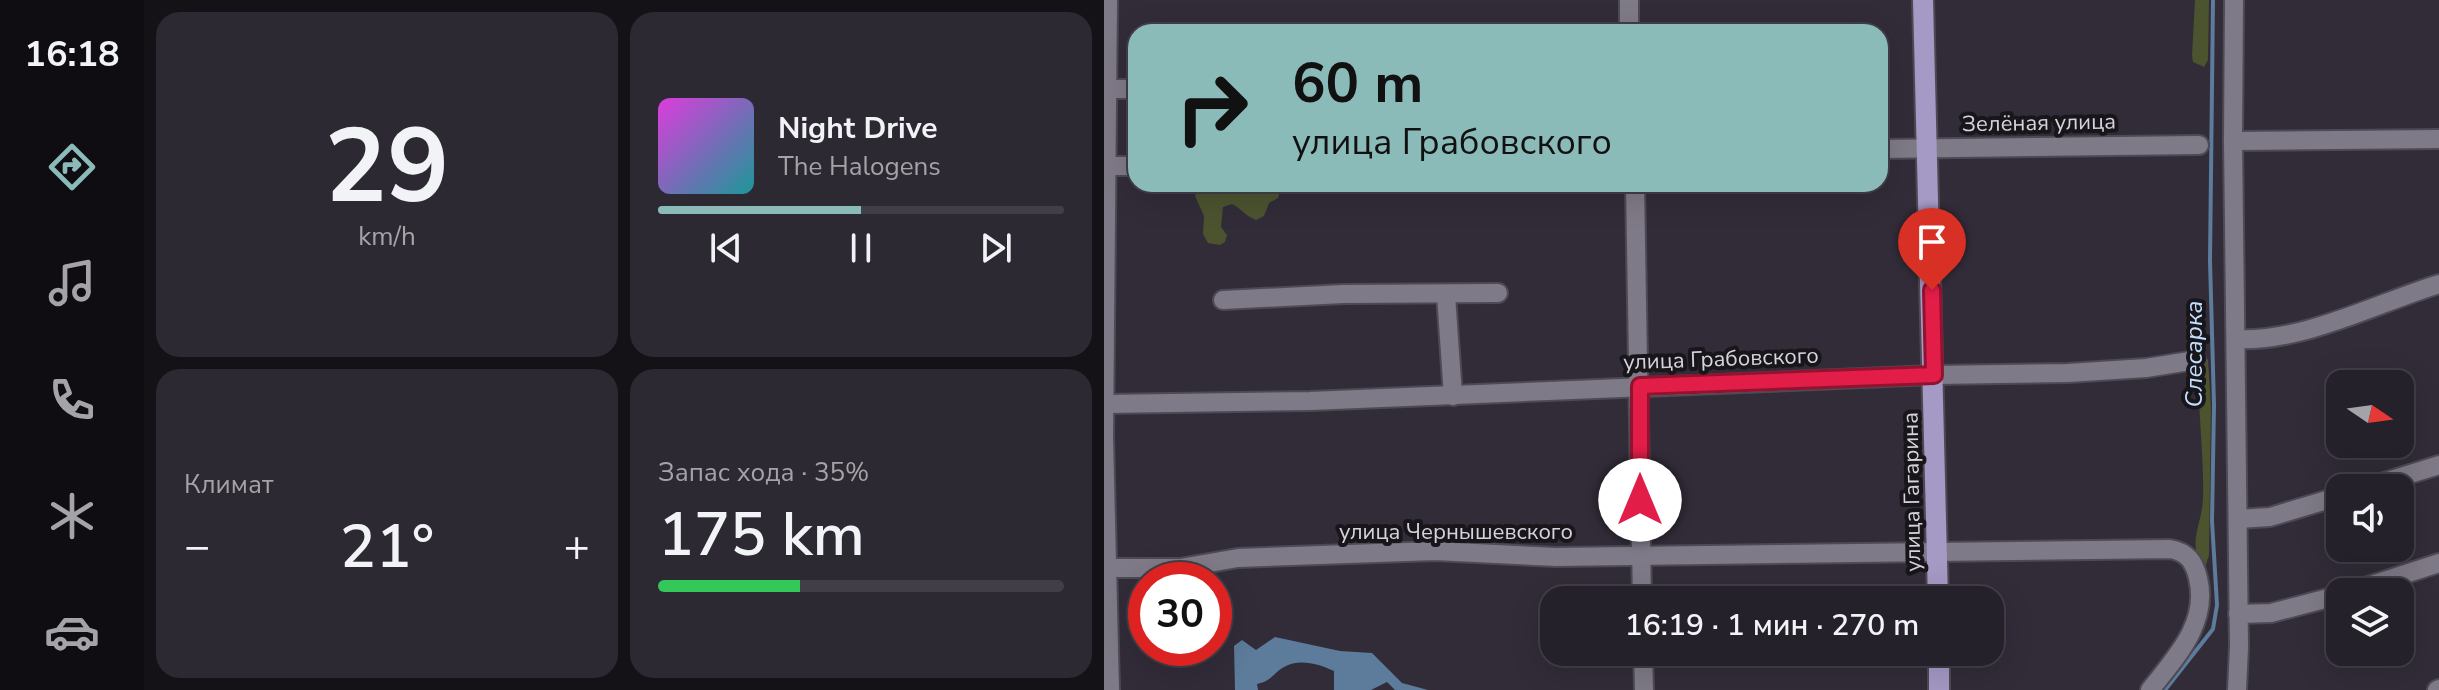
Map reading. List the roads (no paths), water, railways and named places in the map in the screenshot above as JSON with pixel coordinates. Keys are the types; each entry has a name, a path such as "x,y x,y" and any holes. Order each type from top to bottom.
{"main road":[{"name":"улица Гагарина","path":"1923,0 1938,586"},
{"path":"1939,666 1939,690"}],"street":[{"path":"1108,0 1104,404 1105,568 1110,690"},
{"path":"1629,0 1629,24"},
{"path":"2234,0 2237,690"},
{"path":"1106,89 1128,89"},
{"path":"2233,141 2439,139"},
{"name":"Зелёная улица","path":"1888,149 2199,145"},
{"path":"1105,166 1128,166"},
{"path":"1635,192 1641,586"},
{"path":"2236,339 2253,340 2293,333 2439,284"},
{"path":"1223,300 1343,294 1498,293"},
{"path":"1446,295 1453,396"},
{"name":"улица Грабовского","path":"1104,404 1310,401 2118,370 2196,360"},
{"path":"2410,474 2439,465"},
{"path":"2238,519 2270,517 2326,500"},
{"name":"улица Чернышевского","path":"1105,568 1180,568 1238,558 1410,552 1556,557 2177,550 2190,557 2197,573 2201,593 2199,616 2184,644 2150,690"},
{"path":"2393,578 2439,563"},
{"path":"2238,614 2282,611 2326,599"},
{"path":"1643,666 1644,690"}],"water":[{"path":"1275,637 1340,651 1372,653 1402,683 1428,690 1395,690 1387,682 1371,690 1334,690 1334,671 1302,662 1290,664 1257,684 1258,690 1235,690 1234,646 1242,640 1256,650"}],"waterway":[{"name":"Слесарка","path":"2165,690 2213,629 2217,605 2212,521 2214,405 2210,261 2213,0"}]}
